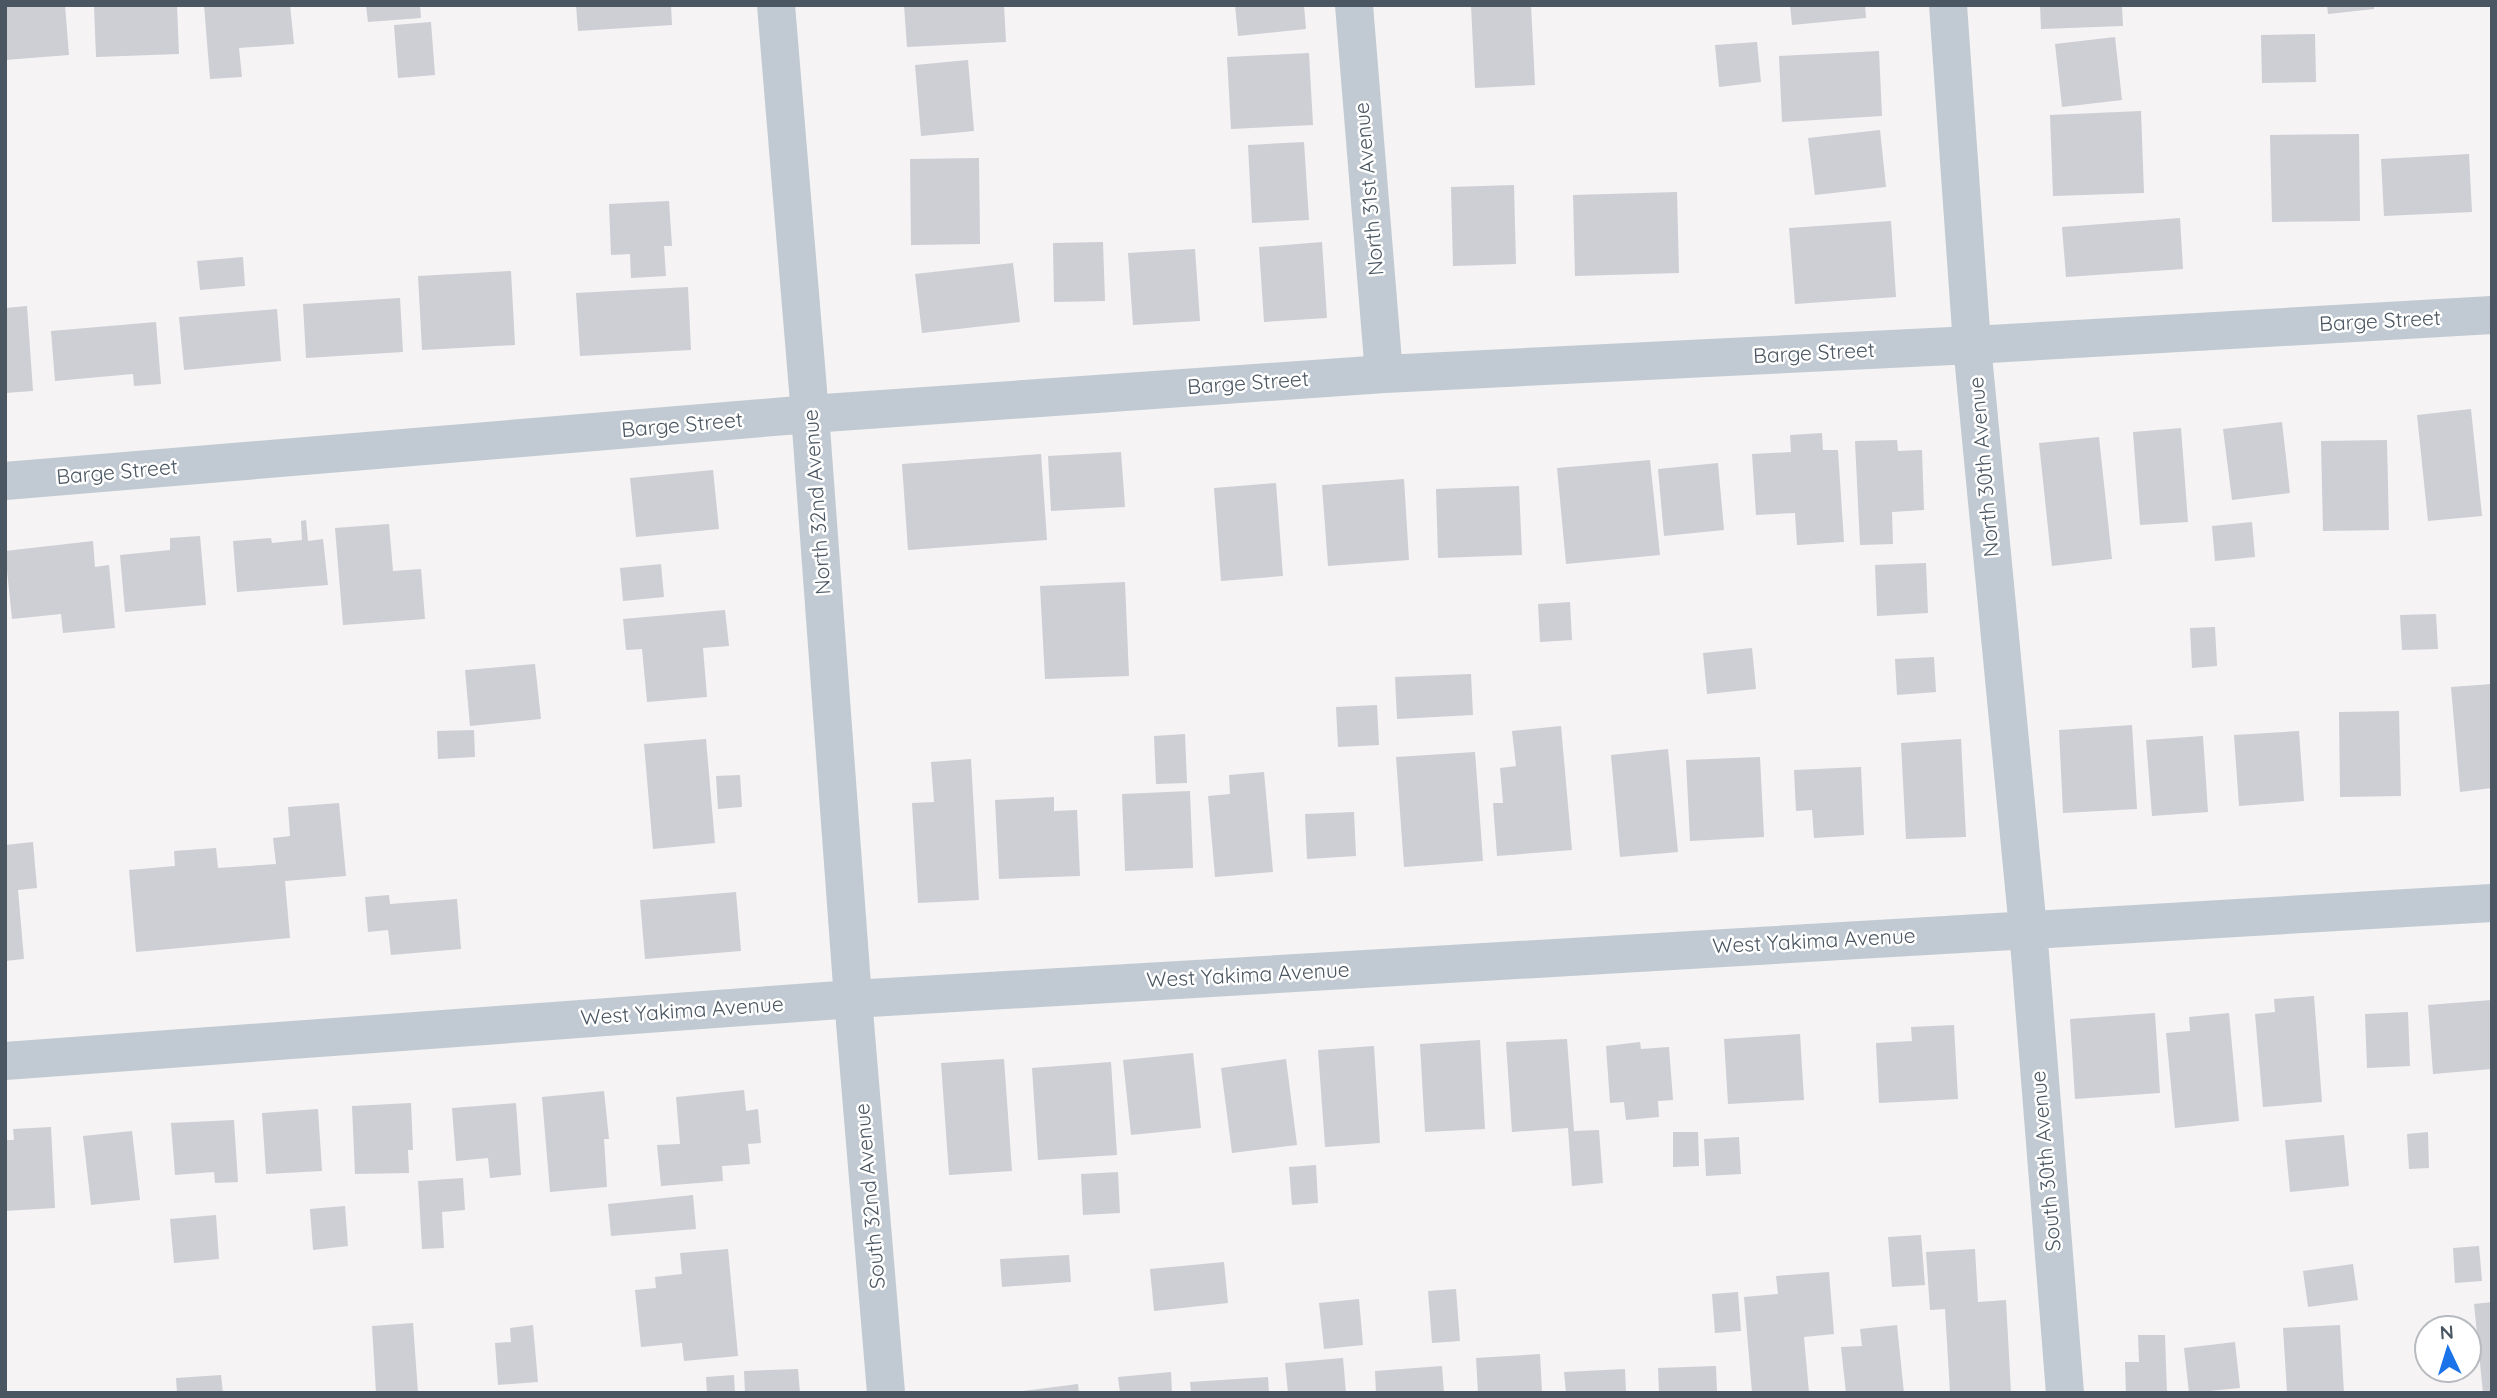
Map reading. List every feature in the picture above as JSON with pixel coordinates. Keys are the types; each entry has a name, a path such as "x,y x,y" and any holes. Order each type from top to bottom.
{"street":[{"name":"North 32nd Avenue","path":"776,5 810,414 853,999"},
{"name":"North 31st Avenue","path":"1354,5 1384,373"},
{"name":"North 30th Avenue","path":"1948,5 1972,345 2028,929"},
{"name":"Barge Street","path":"5,481 810,414 1384,373 1972,345 2492,314"},
{"name":"West Yakima Avenue","path":"5,1061 853,999 2492,903"},
{"name":"South 30th Avenue","path":"2028,929 2065,1393"},
{"name":"South 32nd Avenue","path":"853,999 886,1393"}],"building":[{"path":"5,5 65,5 69,55 5,60"},
{"path":"94,5 177,5 179,54 96,57"},
{"path":"204,5 290,5 294,44 239,48 242,77 210,79"},
{"path":"366,5 420,5 421,18 368,22"},
{"path":"576,5 671,5 672,25 578,31"},
{"path":"904,5 1004,5 1006,42 907,47"},
{"path":"1235,5 1304,5 1306,29 1238,36"},
{"path":"1471,5 1531,5 1535,85 1475,88"},
{"path":"1790,5 1865,5 1866,18 1792,25"},
{"path":"2040,5 2122,5 2123,26 2041,29"},
{"path":"2327,5 2374,5 2374,9 2328,14"},
{"path":"431,22 435,75 398,78 394,25"},
{"path":"2315,34 2316,82 2262,83 2261,35"},
{"path":"2115,37 2122,100 2062,107 2055,44"},
{"path":"1757,42 1761,82 1719,87 1715,45"},
{"path":"1879,51 1882,116 1782,122 1779,56"},
{"path":"1309,53 1313,125 1231,129 1227,57"},
{"path":"968,60 974,131 921,136 915,65"},
{"path":"2141,111 2144,193 2053,196 2050,115"},
{"path":"1880,130 1886,187 1815,195 1808,138"},
{"path":"2359,134 2360,221 2272,222 2270,135"},
{"path":"1304,142 1309,220 1252,223 1248,145"},
{"path":"2469,154 2472,212 2384,216 2381,159"},
{"path":"979,158 980,244 911,245 910,159"},
{"path":"1514,185 1516,264 1453,266 1451,187"},
{"path":"1677,192 1679,273 1575,276 1573,195"},
{"path":"669,201 672,246 664,246 666,276 631,278 630,254 611,255 609,204"},
{"path":"2180,218 2183,269 2066,277 2062,227"},
{"path":"1891,221 1896,297 1795,304 1789,228"},
{"path":"1103,242 1105,301 1054,302 1053,243"},
{"path":"1322,242 1327,318 1264,322 1259,247"},
{"path":"1195,249 1200,321 1133,325 1128,253"},
{"path":"243,257 245,286 200,290 197,261"},
{"path":"1013,263 1020,322 922,333 915,274"},
{"path":"511,271 515,345 422,350 418,276"},
{"path":"688,287 691,350 580,356 576,293"},
{"path":"400,298 403,352 306,358 303,304"},
{"path":"27,306 33,391 5,393 5,308"},
{"path":"277,309 281,361 184,370 179,317"},
{"path":"156,322 161,384 134,386 133,374 55,381 51,331"},
{"path":"2471,409 2482,516 2428,521 2417,415"},
{"path":"2282,422 2290,493 2232,500 2223,429"},
{"path":"2181,428 2188,522 2140,525 2133,432"},
{"path":"1822,433 1823,450 1838,450 1844,542 1797,545 1795,513 1756,515 1752,454 1791,452 1790,435"},
{"path":"2099,437 2112,559 2052,566 2039,443"},
{"path":"1897,440 1898,451 1922,450 1924,510 1892,512 1893,544 1860,545 1855,441"},
{"path":"2387,440 2389,530 2323,531 2321,441"},
{"path":"1121,452 1125,507 1051,511 1048,456"},
{"path":"1041,454 1047,540 908,550 902,464"},
{"path":"1650,460 1660,555 1566,564 1557,468"},
{"path":"1718,463 1724,530 1664,536 1658,469"},
{"path":"713,470 719,529 636,537 630,478"},
{"path":"1404,479 1409,560 1328,566 1322,485"},
{"path":"1276,483 1283,576 1221,581 1214,488"},
{"path":"1519,486 1522,555 1438,558 1436,489"},
{"path":"306,520 308,541 323,539 328,585 237,592 233,541 271,538 272,543 302,540 301,521"},
{"path":"2252,522 2255,557 2215,561 2212,526"},
{"path":"389,524 393,571 421,569 425,619 343,625 335,528"},
{"path":"200,536 206,605 125,612 120,555 170,550 170,538"},
{"path":"93,541 95,567 109,565 115,628 63,633 61,614 12,619 5,551"},
{"path":"1926,563 1928,613 1877,616 1875,565"},
{"path":"661,564 664,597 623,601 620,568"},
{"path":"1125,582 1129,676 1045,679 1040,586"},
{"path":"1570,602 1572,640 1540,642 1538,604"},
{"path":"725,610 729,646 703,648 707,697 647,702 642,649 626,650 623,619"},
{"path":"2436,614 2438,649 2402,650 2400,615"},
{"path":"2215,627 2217,666 2192,668 2190,628"},
{"path":"1752,648 1756,689 1707,694 1703,653"},
{"path":"1934,657 1936,692 1897,695 1895,659"},
{"path":"535,664 541,719 470,726 465,670"},
{"path":"1471,674 1473,715 1397,719 1395,677"},
{"path":"2492,684 2492,788 2460,792 2451,687"},
{"path":"1377,705 1379,745 1338,747 1336,707"},
{"path":"2399,711 2401,796 2340,797 2339,712"},
{"path":"2132,725 2137,809 2063,813 2059,730"},
{"path":"1561,726 1572,850 1497,856 1493,803 1503,803 1500,768 1516,766 1512,731"},
{"path":"474,730 475,757 438,759 437,731"},
{"path":"2299,731 2304,801 2239,806 2234,735"},
{"path":"1185,734 1187,783 1156,784 1154,736"},
{"path":"2203,736 2208,812 2152,816 2146,740"},
{"path":"706,739 715,843 653,849 644,744"},
{"path":"1961,739 1966,837 1906,839 1901,743"},
{"path":"1668,749 1678,852 1620,857 1611,755"},
{"path":"1475,752 1483,861 1404,867 1396,757"},
{"path":"1760,757 1764,837 1690,841 1686,760"},
{"path":"971,759 979,900 918,903 912,803 934,802 931,762"},
{"path":"1861,767 1864,835 1814,838 1812,810 1796,811 1794,770"},
{"path":"1264,772 1273,872 1215,877 1208,796 1230,794 1229,775"},
{"path":"740,775 742,807 718,809 716,776"},
{"path":"1190,791 1193,868 1125,871 1122,794"},
{"path":"1054,797 1054,811 1077,810 1080,876 999,879 995,800"},
{"path":"339,803 346,876 285,881 290,938 136,952 129,870 175,866 174,851 216,848 218,868 276,864 273,838 290,836 288,807"},
{"path":"1354,812 1356,856 1307,859 1305,814"},
{"path":"33,842 37,888 18,890 24,959 5,961 5,845"},
{"path":"736,892 741,951 645,959 640,900"},
{"path":"389,895 390,904 457,899 461,949 391,955 388,930 368,932 365,897"},
{"path":"2314,996 2322,1102 2263,1107 2255,1014 2275,1012 2274,999"},
{"path":"2492,1000 2492,1069 2433,1074 2428,1005"},
{"path":"2408,1012 2410,1066 2367,1068 2365,1014"},
{"path":"2155,1013 2160,1093 2075,1099 2070,1019"},
{"path":"2229,1013 2239,1121 2175,1128 2166,1033 2190,1031 2189,1017"},
{"path":"1954,1025 1958,1099 1879,1103 1876,1043 1912,1041 1911,1027"},
{"path":"1800,1034 1804,1100 1728,1104 1724,1039"},
{"path":"1567,1039 1574,1131 1599,1130 1603,1183 1572,1186 1568,1128 1512,1132 1506,1042"},
{"path":"1480,1040 1485,1129 1425,1132 1420,1044"},
{"path":"1640,1042 1641,1049 1669,1047 1673,1100 1658,1101 1659,1117 1626,1120 1624,1102 1610,1103 1606,1046"},
{"path":"1374,1046 1380,1143 1325,1147 1318,1050"},
{"path":"1193,1053 1201,1128 1131,1135 1123,1060"},
{"path":"1004,1059 1012,1171 949,1175 941,1063"},
{"path":"1286,1059 1297,1145 1232,1153 1221,1068"},
{"path":"1111,1062 1117,1155 1038,1160 1032,1068"},
{"path":"744,1090 746,1111 758,1109 761,1143 748,1144 750,1164 722,1166 723,1181 661,1186 657,1145 680,1144 676,1097"},
{"path":"604,1091 609,1139 604,1139 607,1187 550,1192 542,1097"},
{"path":"411,1103 413,1150 408,1150 409,1173 355,1174 352,1106"},
{"path":"516,1103 521,1175 490,1178 488,1158 456,1161 452,1108"},
{"path":"318,1109 322,1171 266,1174 262,1113"},
{"path":"234,1120 238,1182 215,1183 214,1172 175,1175 171,1123"},
{"path":"51,1127 55,1208 5,1211 5,1140 14,1140 13,1129"},
{"path":"132,1131 140,1200 91,1205 83,1136"},
{"path":"1673,1132 1698,1132 1699,1166 1673,1167"},
{"path":"2428,1132 2429,1168 2409,1169 2407,1134"},
{"path":"2344,1135 2349,1186 2290,1192 2285,1140"},
{"path":"1739,1137 1741,1174 1706,1176 1704,1139"},
{"path":"1316,1165 1318,1203 1292,1205 1289,1167"},
{"path":"1118,1172 1120,1213 1083,1215 1081,1174"},
{"path":"463,1178 465,1210 442,1212 444,1248 422,1249 418,1181"},
{"path":"693,1195 696,1229 611,1236 608,1204"},
{"path":"345,1206 348,1246 313,1250 310,1209"},
{"path":"216,1215 219,1259 174,1263 170,1219"},
{"path":"1921,1235 1925,1285 1892,1287 1888,1237"},
{"path":"2479,1246 2482,1281 2455,1283 2453,1248"},
{"path":"728,1249 738,1356 684,1361 682,1343 641,1347 635,1290 656,1288 655,1277 682,1274 680,1253"},
{"path":"1975,1249 1978,1302 2006,1300 2011,1393 1950,1393 1945,1309 1930,1310 1926,1252"},
{"path":"1069,1255 1071,1282 1002,1287 1000,1259"},
{"path":"1224,1262 1228,1303 1154,1311 1150,1269"},
{"path":"2353,1264 2358,1300 2308,1307 2303,1271"},
{"path":"1829,1272 1834,1334 1804,1337 1809,1393 1752,1393 1744,1297 1778,1294 1776,1276"},
{"path":"1456,1289 1460,1341 1432,1343 1428,1291"},
{"path":"1738,1292 1741,1331 1715,1333 1712,1294"},
{"path":"1359,1299 1363,1345 1324,1349 1319,1303"},
{"path":"2492,1302 2492,1393 2483,1393 2483,1314 2475,1314 2474,1304"},
{"path":"413,1323 418,1393 376,1393 372,1326"},
{"path":"533,1325 538,1382 498,1385 495,1343 511,1342 510,1328"},
{"path":"1897,1325 1904,1393 1846,1393 1841,1347 1862,1346 1860,1329"},
{"path":"2340,1325 2344,1393 2287,1393 2283,1328"},
{"path":"2138,1335 2165,1335 2167,1393 2126,1393 2125,1362 2139,1362"},
{"path":"2235,1342 2240,1388 2189,1393 2184,1348"},
{"path":"1540,1354 1542,1393 1478,1393 1476,1358"},
{"path":"1343,1358 1346,1393 1288,1393 1285,1363"},
{"path":"1442,1366 1444,1393 1376,1393 1375,1371"},
{"path":"1716,1366 1717,1393 1659,1393 1658,1368"},
{"path":"798,1369 800,1393 745,1393 744,1371"},
{"path":"1625,1369 1626,1393 1566,1393 1564,1372"},
{"path":"1171,1372 1172,1393 1120,1393 1118,1377"},
{"path":"221,1375 223,1393 177,1393 176,1378"},
{"path":"734,1375 735,1393 707,1393 706,1377"},
{"path":"1268,1377 1269,1393 1191,1393 1190,1382"},
{"path":"1078,1384 1079,1393 1023,1393 1023,1391"}]}
